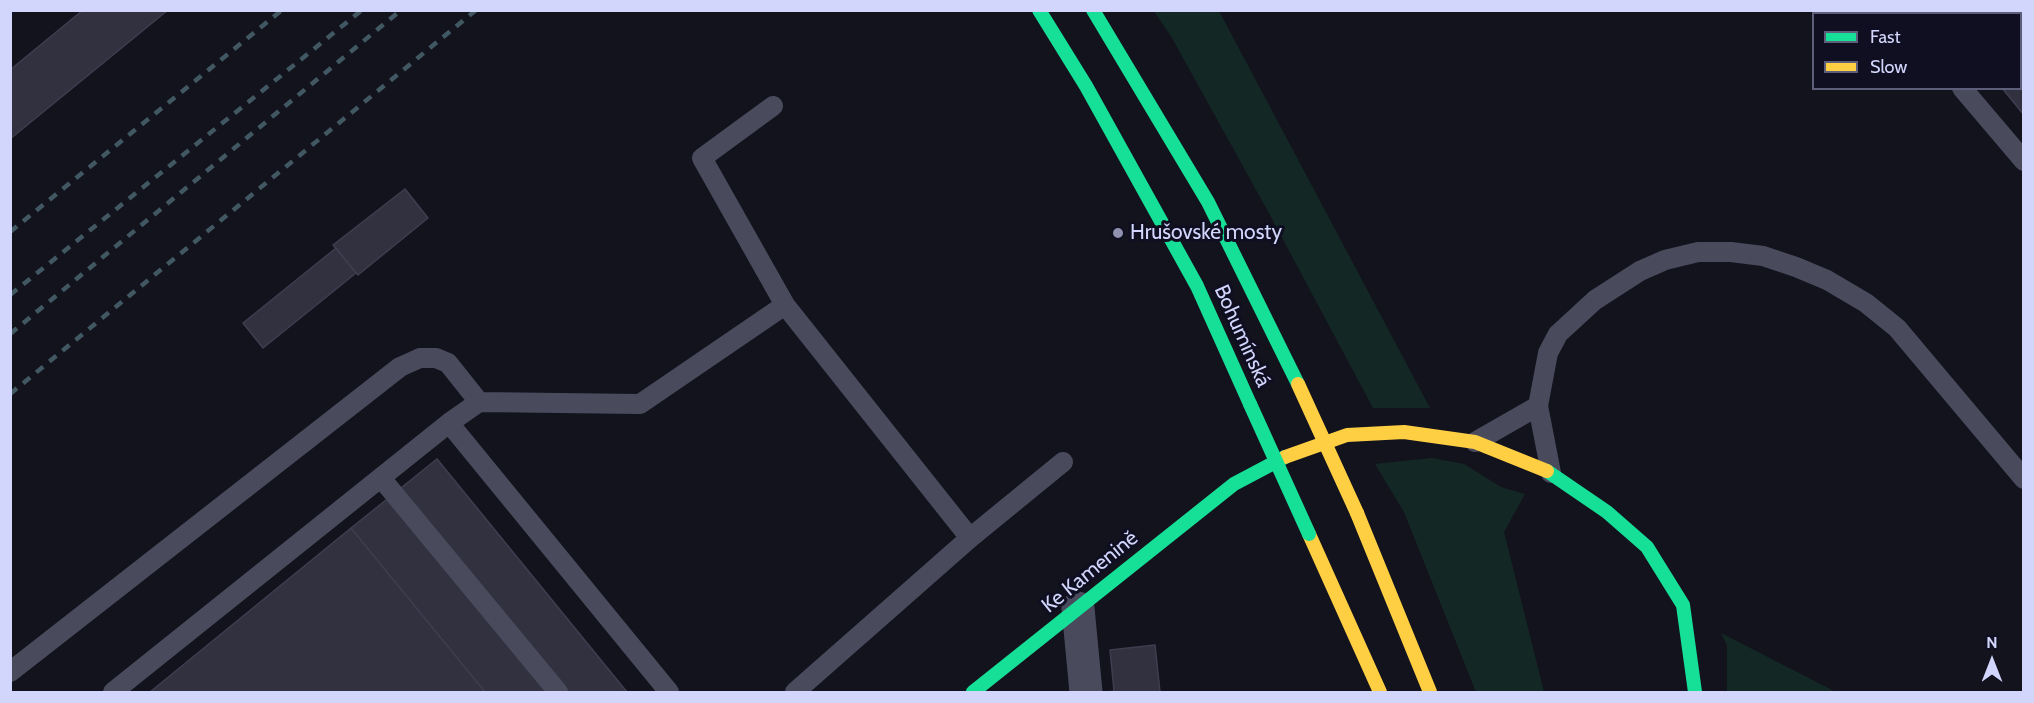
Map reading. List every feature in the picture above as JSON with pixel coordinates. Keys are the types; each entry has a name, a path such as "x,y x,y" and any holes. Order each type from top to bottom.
{"main road":[{"name":"Bohumínská","path":"1039,10 1086,86 1197,286 1378,690"},
{"name":"Bohumínská","path":"1093,10 1208,202 1298,384 1358,513 1430,693"},
{"name":"Ke Kamenině","path":"973,693 1234,484 1276,460 1347,435 1404,432 1475,442 1551,472 1607,512 1647,548 1683,605 1694,689"},
{"path":"1410,639 1439,693"}],"street":[{"path":"1078,608 1086,693"}],"lane":[{"path":"1964,90 2024,161"},
{"path":"773,106 702,158 785,305 970,538"},
{"path":"1551,472 1538,406 1548,353 1558,334 1615,285 1665,260 1698,252 1731,252 1763,256 1827,280 1866,303 1898,328 2024,479"},
{"path":"113,693 449,423 479,402 640,404 785,305"},
{"path":"10,672 400,367 420,358 436,358 448,363 479,402"},
{"path":"1475,442 1538,406"},
{"path":"449,423 669,693"},
{"path":"795,693 970,538 1063,462"},
{"path":"381,478 558,693"}],"green space":[{"path":"1154,11 1219,11 1430,408 1373,408 1270,215 1172,38"},
{"path":"1432,458 1464,464 1501,487 1525,494 1504,532 1544,692 1476,692 1404,512 1375,464"},
{"path":"1721,633 1836,692 1727,692 1727,645"}],"building":[{"path":"83,10 168,10 10,139 10,70"},
{"path":"1938,10 2024,10 2024,115 2004,90 2022,90 2022,12 1939,12"},
{"path":"405,189 428,218 358,275 333,245"},
{"path":"336,248 356,273 263,348 243,323"},
{"path":"437,459 627,692 485,692 351,528"},
{"path":"351,528 485,692 150,692"},
{"path":"1155,645 1160,692 1108,692 1114,691 1110,650"}],"railway":[{"path":"10,232 282,10"},
{"path":"10,295 362,10"},
{"path":"10,334 401,10"},
{"path":"10,394 476,10"}],"traffic: fast":[{"path":"1039,10 1086,86 1197,286 1250,404"},
{"path":"1093,10 1208,202 1298,384"},
{"path":"1250,404 1309,534"},
{"path":"973,692 1234,484 1285,457"},
{"path":"1547,471 1607,512 1647,547 1683,605 1695,692"}],"traffic: slow":[{"path":"1298,384 1357,513"},
{"path":"1285,457 1347,435 1404,432 1475,442 1547,471"},
{"path":"1357,513 1430,692"},
{"path":"1309,534 1380,692"}],"place":[{"name":"Hrušovské mosty","path":"1118,233"}]}
